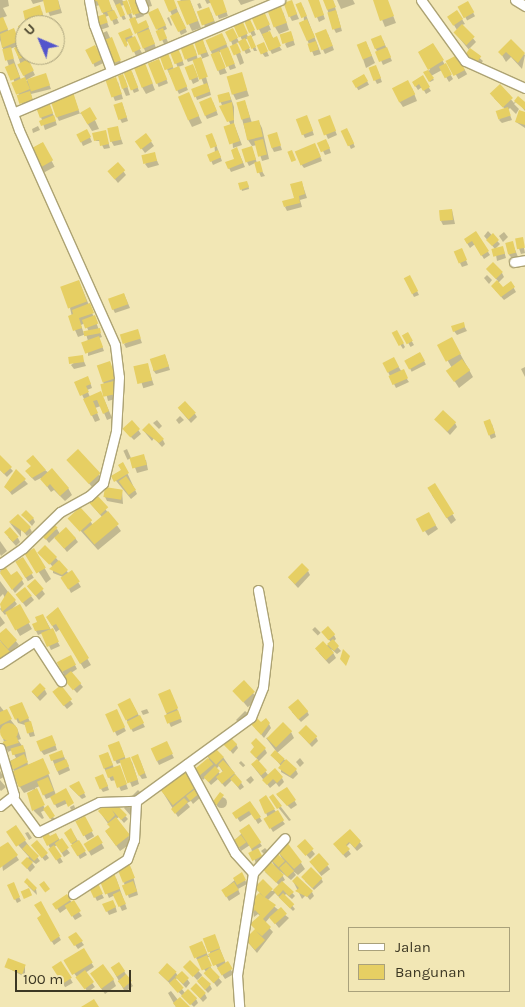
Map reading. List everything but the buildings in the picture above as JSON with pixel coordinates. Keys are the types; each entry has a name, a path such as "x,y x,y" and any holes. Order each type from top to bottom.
{"street":[{"path":"88,0 94,25 111,70"},
{"path":"13,114 111,70 280,0"},
{"path":"421,0 465,60 525,88"},
{"path":"515,0 525,6"},
{"path":"0,77 13,114 78,265 115,345 119,377 116,432 103,483 89,496 60,512 23,548 0,564"},
{"path":"514,262 525,260"},
{"path":"0,748 13,798 38,832 99,802 136,801 251,717 266,674 268,644 258,590"},
{"path":"0,664 35,641 61,681"},
{"path":"187,764 235,853 253,872"},
{"path":"0,806 13,798"},
{"path":"73,894 127,859 134,840 136,801"},
{"path":"239,1007 237,975 253,872 285,838"}]}
